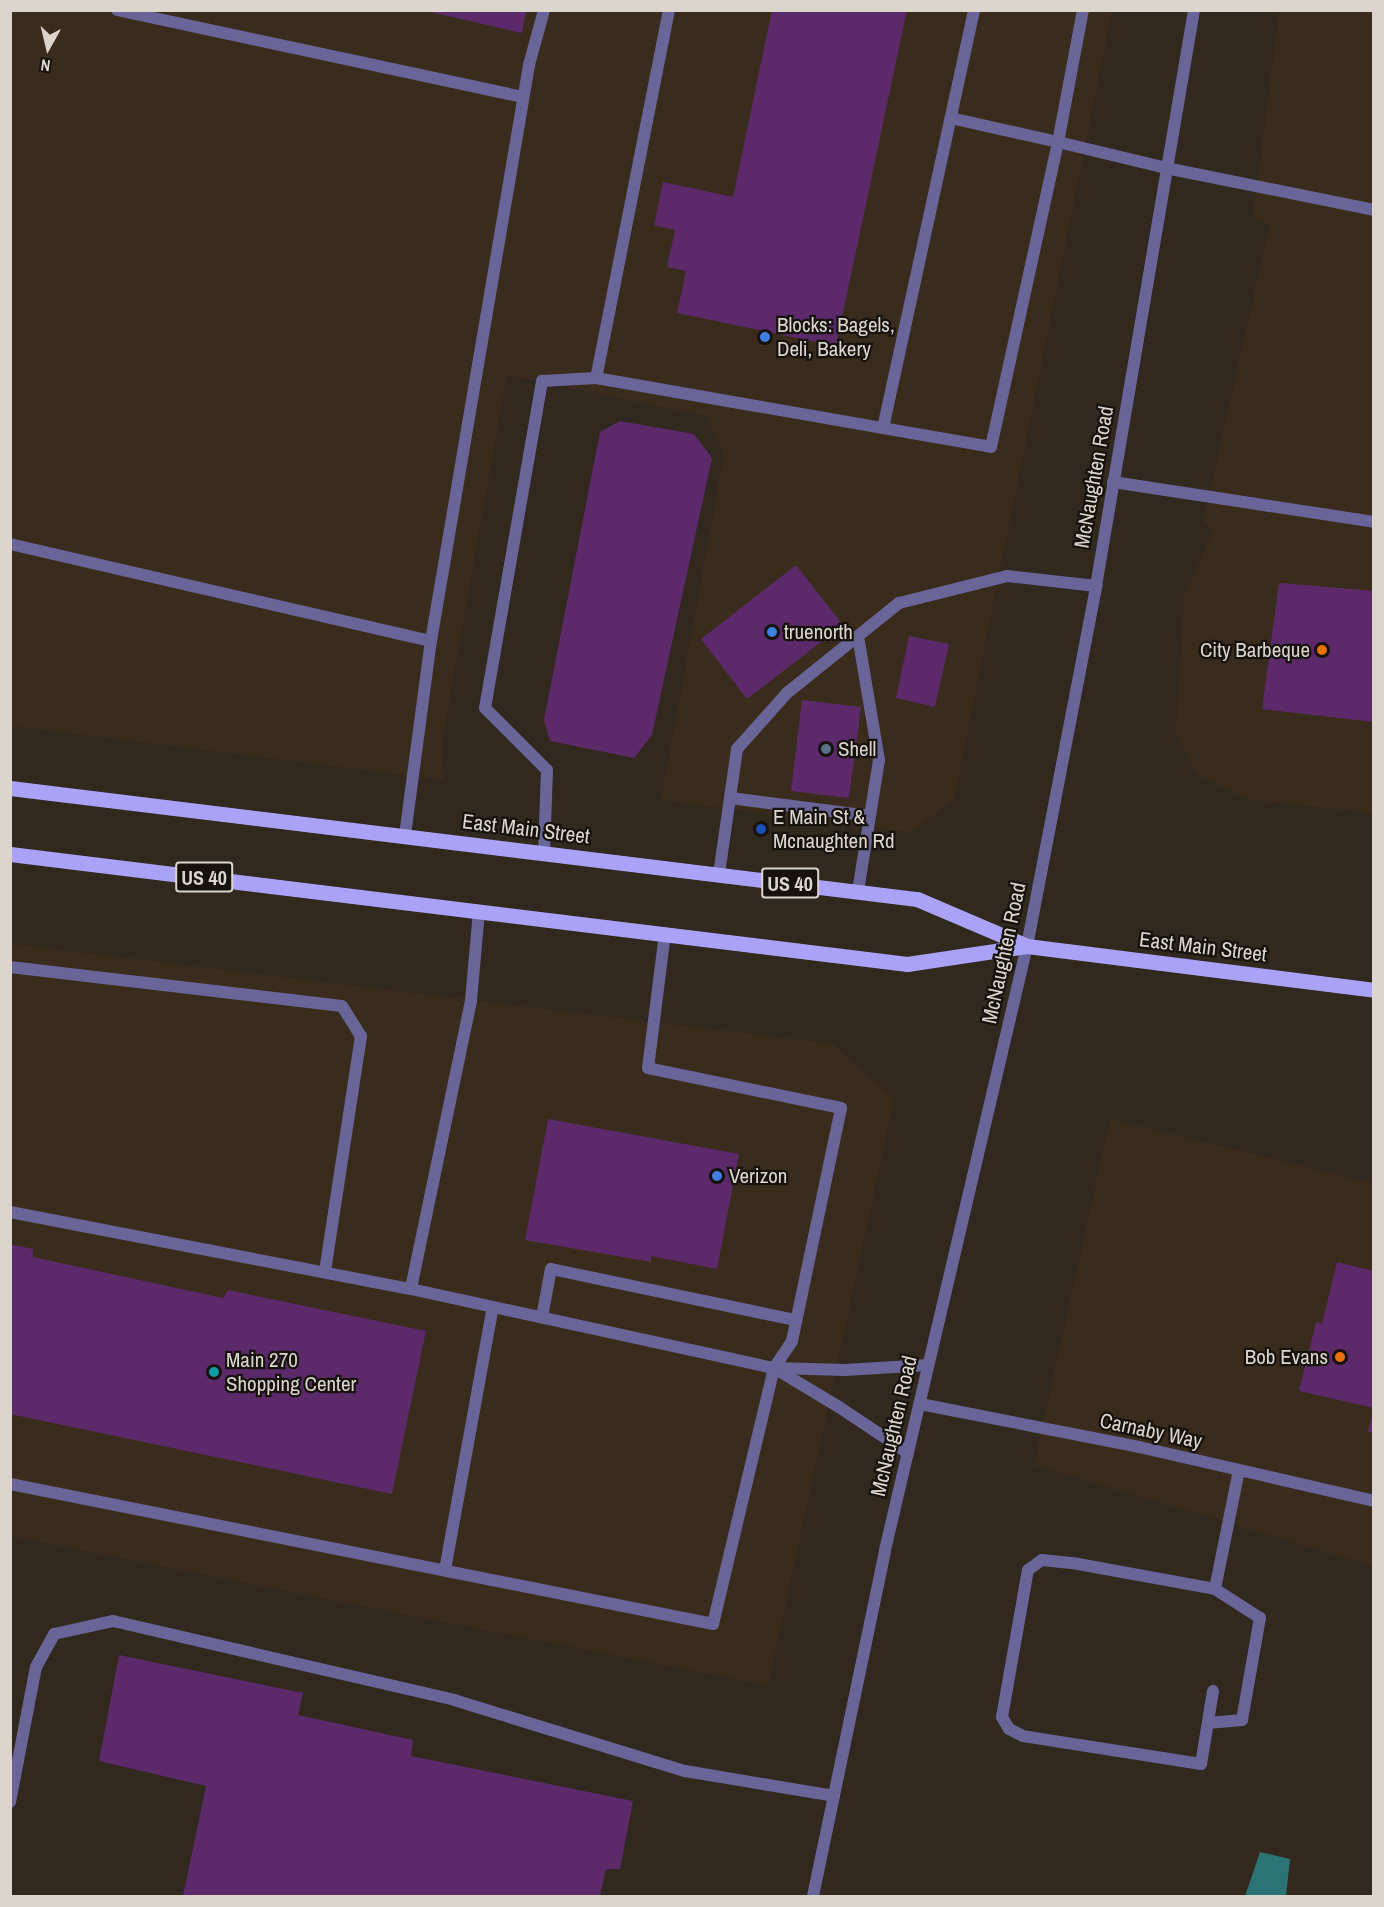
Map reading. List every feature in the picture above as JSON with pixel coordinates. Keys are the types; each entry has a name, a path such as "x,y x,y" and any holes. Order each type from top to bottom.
{"main road":[{"name":"East Main Street","path":"10,788 916,899 1027,946 1374,990"},
{"name":"East Main Street","path":"10,854 907,964 1027,946"}],"street":[{"path":"117,10 524,96"},
{"path":"405,835 431,641 524,96 544,10"},
{"path":"596,378 669,10"},
{"path":"883,428 974,10"},
{"path":"544,852 547,770 485,708 542,381 596,378 991,447 1058,142 1083,10"},
{"name":"McNaughten Road","path":"813,1896 908,1453 1027,946 1096,586 1194,10"},
{"path":"951,118 1166,168 1374,210"},
{"path":"1113,482 1374,522"},
{"path":"10,544 431,641"},
{"path":"719,874 737,749 787,693 899,603 1007,576 1096,586"},
{"path":"858,636 879,760 858,891"},
{"path":"730,798 870,816"},
{"path":"411,1289 471,1001 479,911"},
{"path":"10,1484 713,1624 774,1368 792,1341 841,1108 648,1068 665,934"},
{"path":"10,967 342,1006 361,1035 324,1272"},
{"path":"10,1212 411,1289 774,1368 845,1370 928,1365"},
{"path":"542,1317 551,1269 796,1320"},
{"path":"445,1570 493,1307"},
{"path":"774,1368 908,1453"},
{"name":"Carnaby Way","path":"920,1404 1140,1447 1374,1501"},
{"path":"1215,1589 1239,1470"},
{"path":"1208,1724 1242,1720 1260,1618 1215,1589 1078,1564 1042,1560 1028,1570 1002,1717 1009,1729 1023,1736 1201,1764 1213,1691"},
{"path":"10,1802 36,1667 54,1634 113,1621 454,1700 685,1771 834,1796"}],"shaded area":[{"path":"11,11 1112,11 954,799 911,832 661,800 724,456 707,416 507,375 442,742 444,780 11,726"},
{"path":"1279,11 1373,11 1373,813 1247,799 1197,774 1176,732 1184,596 1213,531 1203,521 1270,225 1253,218"},
{"path":"11,944 833,1044 894,1100 768,1686 11,1536"},
{"path":"1110,1119 1373,1183 1373,1566 1034,1465"}],"water":[{"path":"1260,1852 1290,1859 1286,1896 1245,1896"}],"building":[{"path":"422,10 526,10 522,33"},
{"path":"772,10 907,10 836,346 677,313 686,271 667,267 675,230 654,225 663,182 733,197"},
{"path":"620,421 694,434 712,458 652,735 634,758 550,741 544,720 600,432"},
{"name":"truenorth","path":"796,565 843,625 747,699 701,639"},
{"name":"City Barbeque","path":"1279,583 1374,591 1374,722 1262,709"},
{"path":"909,636 949,644 935,707 896,698"},
{"name":"Shell","path":"802,700 861,707 849,798 791,791"},
{"path":"548,1119 739,1154 717,1269 651,1256 651,1262 525,1240"},
{"name":"Main 270 Shopping Center","path":"10,1244 33,1249 33,1257 223,1298 228,1290 426,1331 392,1494 10,1414"},
{"name":"Bob Evans","path":"1337,1262 1374,1271 1374,1408 1299,1391 1316,1322 1322,1324"},
{"name":"Bob Evans","path":"1374,1412 1374,1433 1368,1432"},
{"path":"119,1655 303,1693 298,1715 413,1740 411,1756 633,1801 620,1869 606,1869 600,1896 183,1896 206,1786 99,1761"}],"place":[{"name":"Blocks: Bagels, Deli, Bakery","path":"765,337"},
{"name":"truenorth","path":"772,632"},
{"name":"City Barbeque","path":"1322,650"},
{"name":"Shell","path":"826,749"},
{"name":"E Main St & Mcnaughten Rd","path":"761,829"},
{"name":"Verizon","path":"717,1176"},
{"name":"Bob Evans","path":"1340,1357"},
{"name":"Main 270 Shopping Center","path":"214,1372"}]}
